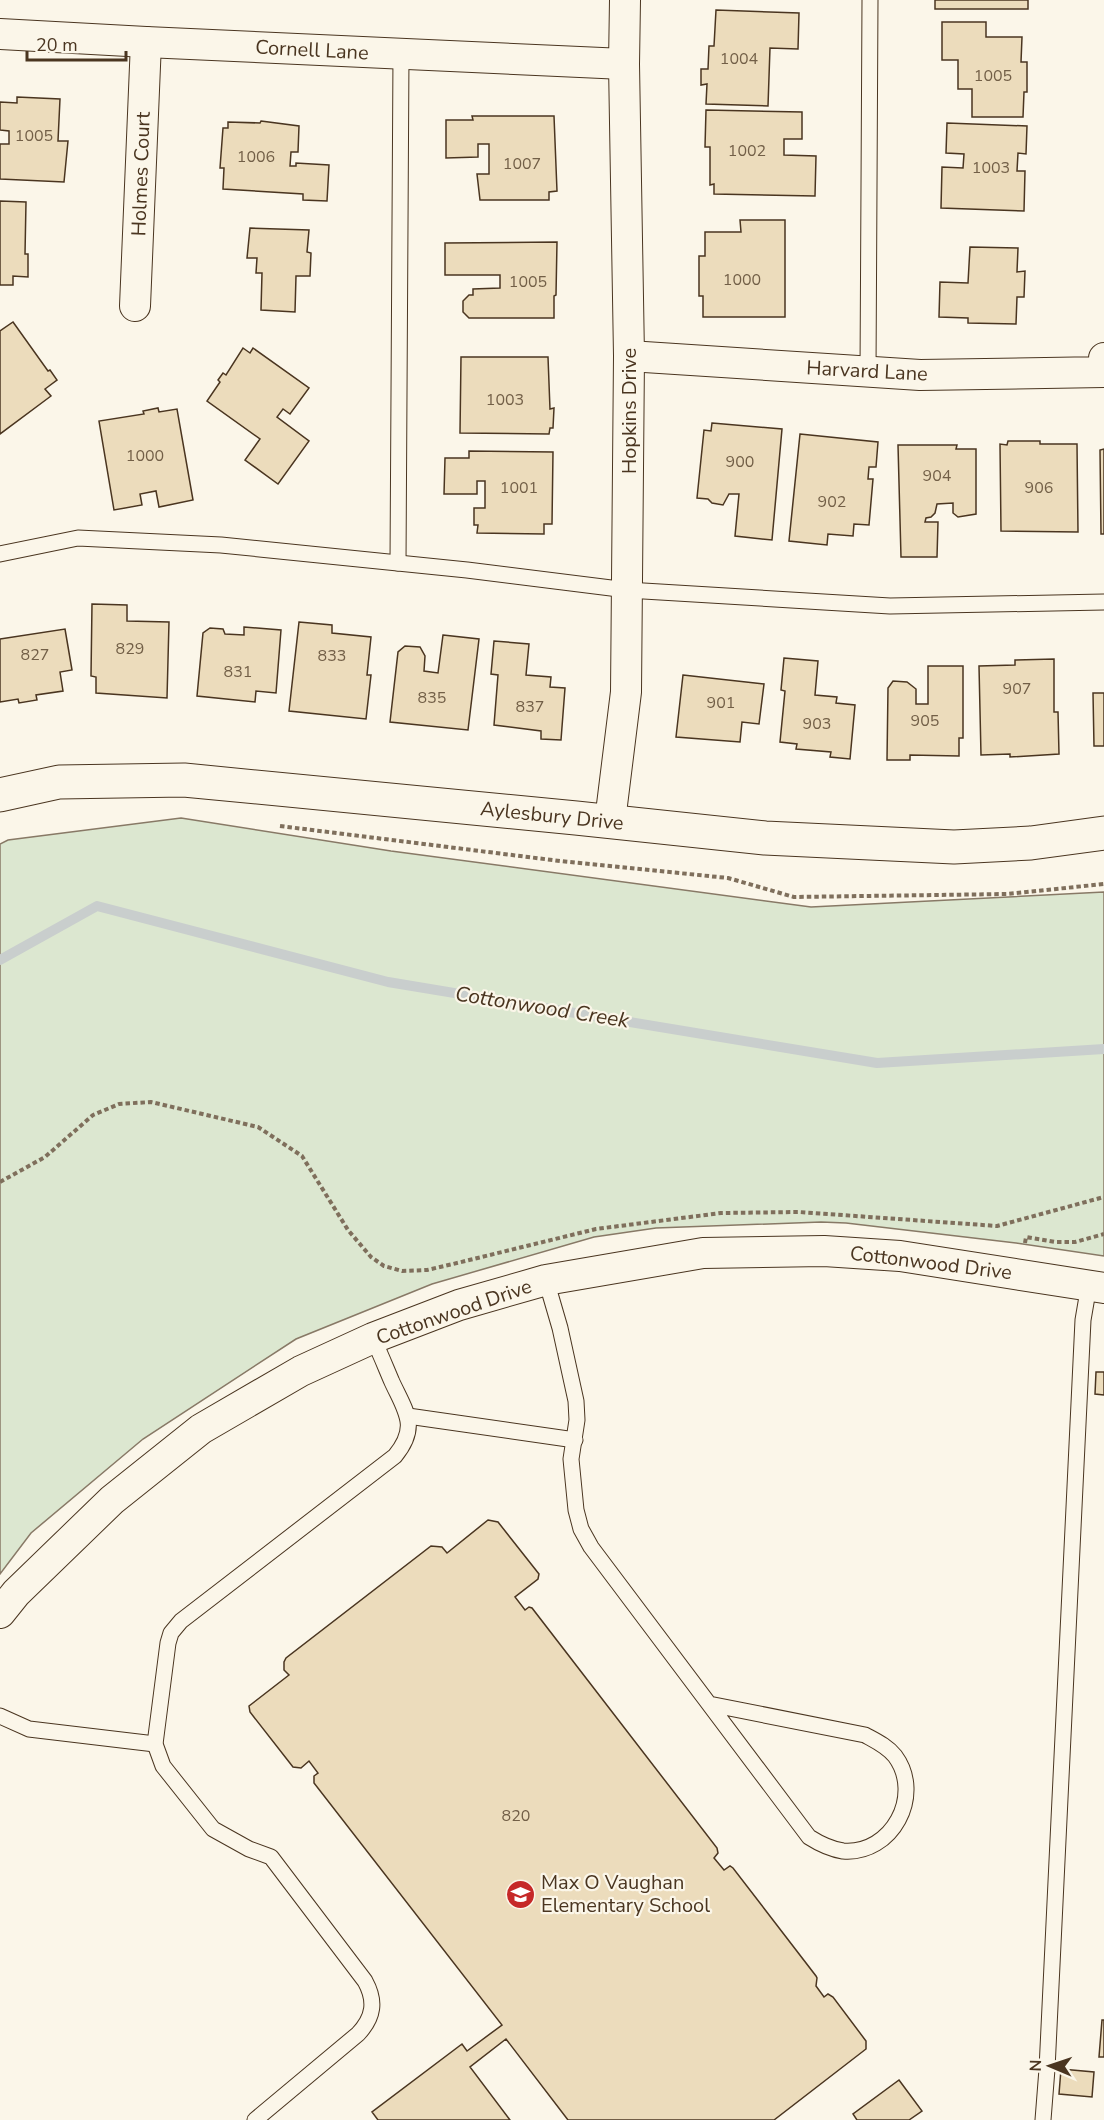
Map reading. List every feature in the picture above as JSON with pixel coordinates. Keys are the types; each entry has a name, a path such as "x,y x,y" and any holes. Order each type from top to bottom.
{"street":[{"name":"Hopkins Drive","path":"610,821 626,692 629,356 625,0"},
{"name":"Cornell Lane","path":"0,34 624,64"},
{"name":"Holmes Court","path":"135,306 146,42"},
{"name":"Harvard Lane","path":"629,356 920,375 1104,372"},
{"path":"1104,358 1104,372"},
{"name":"Aylesbury Drive","path":"0,795 59,782 184,780 765,838 954,847 1031,843 1104,833"},
{"name":"Cottonwood Drive","path":"0,1613 16,1593 112,1500 201,1429 301,1371 373,1338 459,1305 546,1280 703,1253 824,1251 900,1256 1096,1287"}],"lane":[{"path":"868,372 870,0"},
{"path":"398,563 400,54"},
{"path":"0,554 78,538 221,545 627,590 890,606 1104,602"},
{"path":"546,1280 560,1328 576,1401 575,1440 571,1459 572,1480 581,1529 591,1547 709,1704 809,1837 826,1847 844,1851 863,1849 880,1841 894,1828 903,1812 907,1792 904,1774 895,1757 882,1744 865,1735 709,1704"},
{"path":"1043,2120 1083,1320 1096,1287"},
{"path":"255,2120 367,2026 372,2014 371,1991 271,1857 227,1838 213,1829 163,1766 155,1744 168,1643 175,1627 395,1456 404,1445 409,1431 408,1416 373,1338"},
{"path":"408,1416 575,1440"},
{"path":"0,1716 29,1729 155,1744"}],"path":[{"path":"278,825 560,861 728,878 794,897 1007,894 1104,884"},
{"path":"0,1182 45,1157 93,1115 119,1104 151,1102 258,1127 302,1156 348,1230 371,1257 384,1266 402,1271 427,1270 596,1229 721,1213 799,1212 997,1226 1104,1197"},
{"path":"1025,1244 1026,1237 1055,1242 1075,1242 1104,1234"}],"green space":[{"path":"181,818 391,851 811,907 1104,892 1104,1256 1016,1243 821,1222 656,1228 594,1237 432,1284 296,1339 143,1439 31,1533 0,1574 0,844 8,840"}],"building":[{"path":"935,0 1028,0 1028,9 935,9"},
{"path":"716,10 799,13 798,49 770,48 768,106 706,104 707,84 701,85 701,69 708,69 709,46 714,46"},
{"path":"942,22 986,22 986,37 1022,37 1021,62 1027,62 1027,92 1024,92 1023,117 972,117 972,89 958,89 958,60 942,60"},
{"path":"17,97 60,99 58,141 68,141 64,182 0,179 0,144 9,144 9,131 0,130 0,102 17,103"},
{"path":"706,110 802,112 802,139 784,139 784,155 816,156 815,196 714,194 714,184 710,185 710,147 705,147"},
{"path":"472,116 554,116 557,191 549,192 549,200 480,200 477,174 489,174 489,144 478,144 478,157 446,158 446,120 473,120"},
{"path":"261,121 299,126 298,152 291,152 290,166 296,166 296,163 329,165 327,201 303,200 303,194 223,189 224,168 220,168 223,128 228,128 228,122 260,123"},
{"path":"947,123 1027,126 1026,154 1018,153 1017,171 1025,171 1024,211 941,208 942,167 963,168 964,154 946,153"},
{"path":"0,201 26,202 25,254 28,254 28,277 13,276 13,285 0,285"},
{"path":"740,220 785,220 785,317 703,317 703,296 699,296 699,256 705,256 705,232 741,232"},
{"path":"250,228 309,230 307,252 311,253 310,276 296,276 295,312 261,310 262,273 256,273 257,258 247,258"},
{"path":"557,242 554,318 469,318 463,312 463,301 469,295 473,295 473,289 500,288 500,275 445,275 445,243"},
{"path":"970,247 1018,248 1017,272 1025,271 1024,297 1017,297 1016,324 968,323 968,318 939,317 940,282 968,283"},
{"path":"13,322 57,380 45,389 51,396 0,434 0,331"},
{"path":"243,348 250,353 253,348 309,388 290,414 283,409 277,417 309,441 278,484 245,460 260,439 207,401 220,382 218,380 223,373 226,375"},
{"path":"461,357 548,357 550,409 554,408 553,428 550,428 549,434 460,433"},
{"path":"158,408 159,412 177,409 193,500 159,507 156,491 140,494 142,505 114,510 99,421 144,414 143,411"},
{"path":"712,423 782,429 772,540 735,536 739,494 729,494 723,505 712,503 708,499 697,498 704,430 711,431"},
{"path":"800,434 878,442 876,467 869,467 868,479 873,479 869,525 854,524 853,536 828,534 827,545 789,541"},
{"path":"1008,441 1077,444 1078,532 1001,531 1000,444 1007,445"},
{"path":"898,445 957,445 956,449 976,449 976,514 958,517 953,513 953,503 937,504 935,513 926,518 925,522 938,522 937,557 901,557"},
{"path":"1104,449 1104,534 1101,534 1100,450"},
{"path":"469,451 553,452 552,524 544,524 544,534 477,533 478,525 474,525 474,508 485,508 485,481 477,481 477,494 444,494 445,458 469,458"},
{"path":"92,604 127,605 127,621 169,622 167,698 96,693 96,677 91,676"},
{"path":"299,622 332,625 332,633 371,637 367,675 371,675 366,719 289,711"},
{"path":"244,627 281,630 276,693 256,691 255,702 197,696 203,633 210,628 223,629 225,634 244,635"},
{"path":"65,629 72,670 60,672 63,691 36,695 37,700 19,703 18,699 0,702 0,639"},
{"path":"443,635 479,639 468,730 390,722 398,652 405,646 420,647 425,656 424,671 438,673"},
{"path":"494,641 529,644 526,675 551,677 550,687 565,688 561,740 541,739 541,731 494,725 498,675 491,674"},
{"path":"784,658 818,661 815,695 837,697 836,703 855,705 850,759 830,757 831,752 796,749 797,744 780,742 785,691 781,690"},
{"path":"1054,659 1054,712 1058,712 1059,754 1010,757 1010,754 981,755 979,666 1015,665 1015,660"},
{"path":"928,666 963,666 963,738 959,738 959,756 910,755 910,760 887,760 888,688 893,681 907,682 916,689 916,704 928,704"},
{"path":"683,675 764,684 759,724 742,722 740,742 676,737"},
{"path":"1093,693 1104,693 1104,746 1094,746"},
{"path":"1096,1372 1104,1372 1104,1395 1095,1394"},
{"path":"488,1520 498,1522 539,1574 538,1579 515,1597 525,1610 532,1608 717,1848 718,1853 714,1858 724,1870 730,1866 733,1868 816,1976 816,1986 824,1997 828,1994 833,1997 866,2041 866,2049 774,2120 568,2120 506,2039 470,2067 510,2120 378,2120 372,2112 462,2044 467,2051 502,2025 314,1783 314,1776 318,1773 309,1761 301,1768 293,1767 250,1712 249,1706 289,1675 284,1670 286,1658 431,1546 442,1547 447,1553"},
{"path":"1102,2020 1104,2020 1104,2057 1099,2057"},
{"path":"1061,2069 1094,2072 1092,2097 1059,2094"},
{"path":"899,2080 922,2111 909,2120 857,2120 853,2114"}],"waterway":[{"name":"Cottonwood Creek","path":"0,960 97,906 388,982 877,1063 1104,1049"}],"place":[{"name":"Max O Vaughan Elementary School","path":"520,1894"}]}
